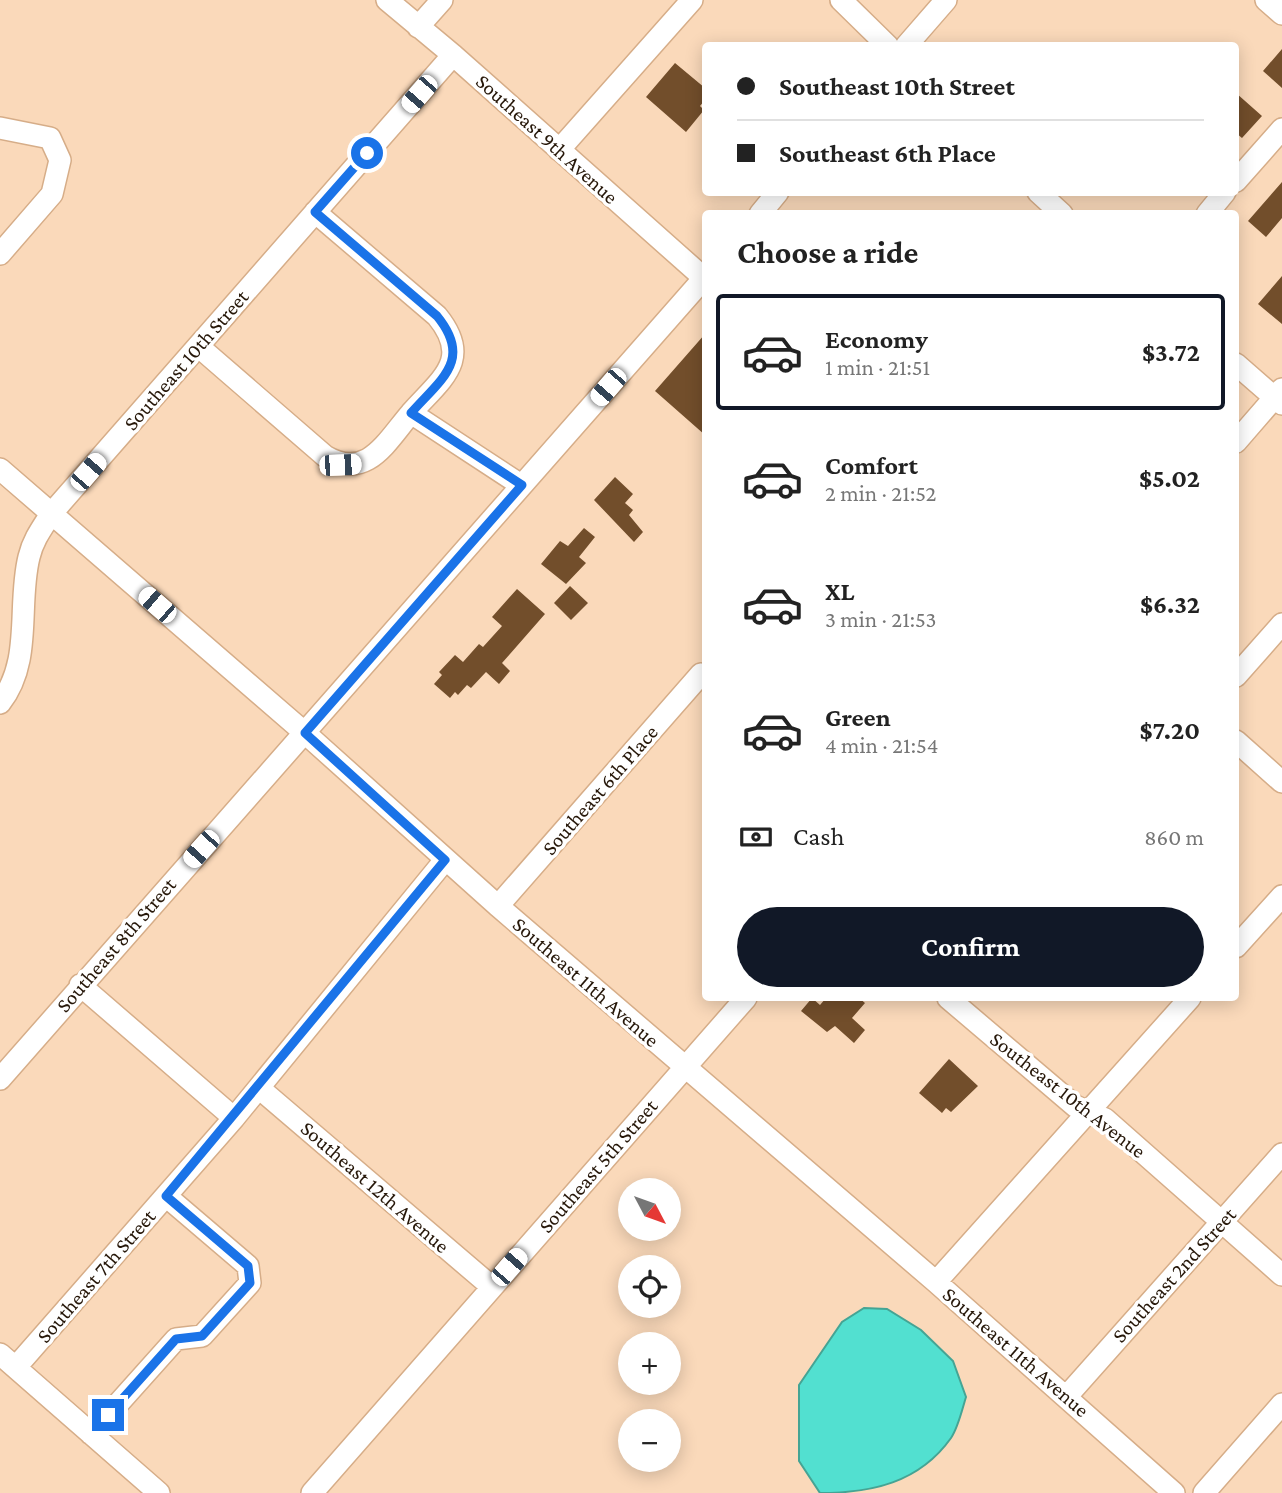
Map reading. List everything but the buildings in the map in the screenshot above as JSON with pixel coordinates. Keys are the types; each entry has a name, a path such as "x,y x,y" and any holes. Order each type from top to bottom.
{"street":[{"name":"Southeast 9th Avenue","path":"387,0 702,275"},
{"path":"418,27 442,0"},
{"path":"559,150 692,0"},
{"path":"841,0 884,42"},
{"path":"909,42 946,0"},
{"path":"1266,0 1282,14"},
{"name":"Southeast 10th Street","path":"0,703 7,694 20,658 28,559 34,540 51,514 453,55"},
{"path":"0,128 50,138 60,160 52,194 0,254"},
{"path":"1239,178 1282,129"},
{"path":"763,210 775,196"},
{"path":"1042,196 1058,210"},
{"path":"1210,210 1222,196"},
{"path":"198,346 325,456 340,465 356,465 372,458 452,366 455,351 450,332 437,316 315,212"},
{"name":"Southeast 8th Street","path":"0,1079 702,281"},
{"path":"1239,366 1279,397 1239,439"},
{"path":"411,413 522,485"},
{"name":"Southeast 11th Avenue","path":"0,469 305,733 445,860 1067,1396 1174,1493"},
{"path":"1239,673 1282,624"},
{"name":"Southeast 6th Place","path":"498,906 701,674"},
{"path":"1239,744 1282,782"},
{"name":"Southeast 7th Street","path":"8,1361 166,1196 259,1088 445,860"},
{"path":"1239,944 1282,896"},
{"path":"80,985 234,1118"},
{"name":"Southeast 5th Street","path":"312,1493 743,1001"},
{"name":"Southeast 10th Avenue","path":"952,1001 1088,1114 1105,1119 1282,1275"},
{"path":"936,1282 1187,1001"},
{"name":"Southeast 12th Avenue","path":"259,1088 492,1287"},
{"name":"Southeast 2nd Street","path":"1067,1396 1282,1154"},
{"path":"91,1434 176,1339 202,1336 250,1283 248,1266 166,1196"},
{"path":"8,1361 159,1493"},
{"path":"1203,1493 1282,1404"}],"water":[{"path":"864,1308 887,1309 921,1330 953,1361 966,1397 951,1438 924,1466 893,1482 875,1487 820,1493 799,1461 799,1385 842,1322"}],"route":[{"path":"108,1415 176,1339 202,1336 250,1283 248,1266 166,1196 234,1118 445,860 305,733 522,485 411,413 452,366 455,351 450,332 437,316 315,212 367,153"}]}
